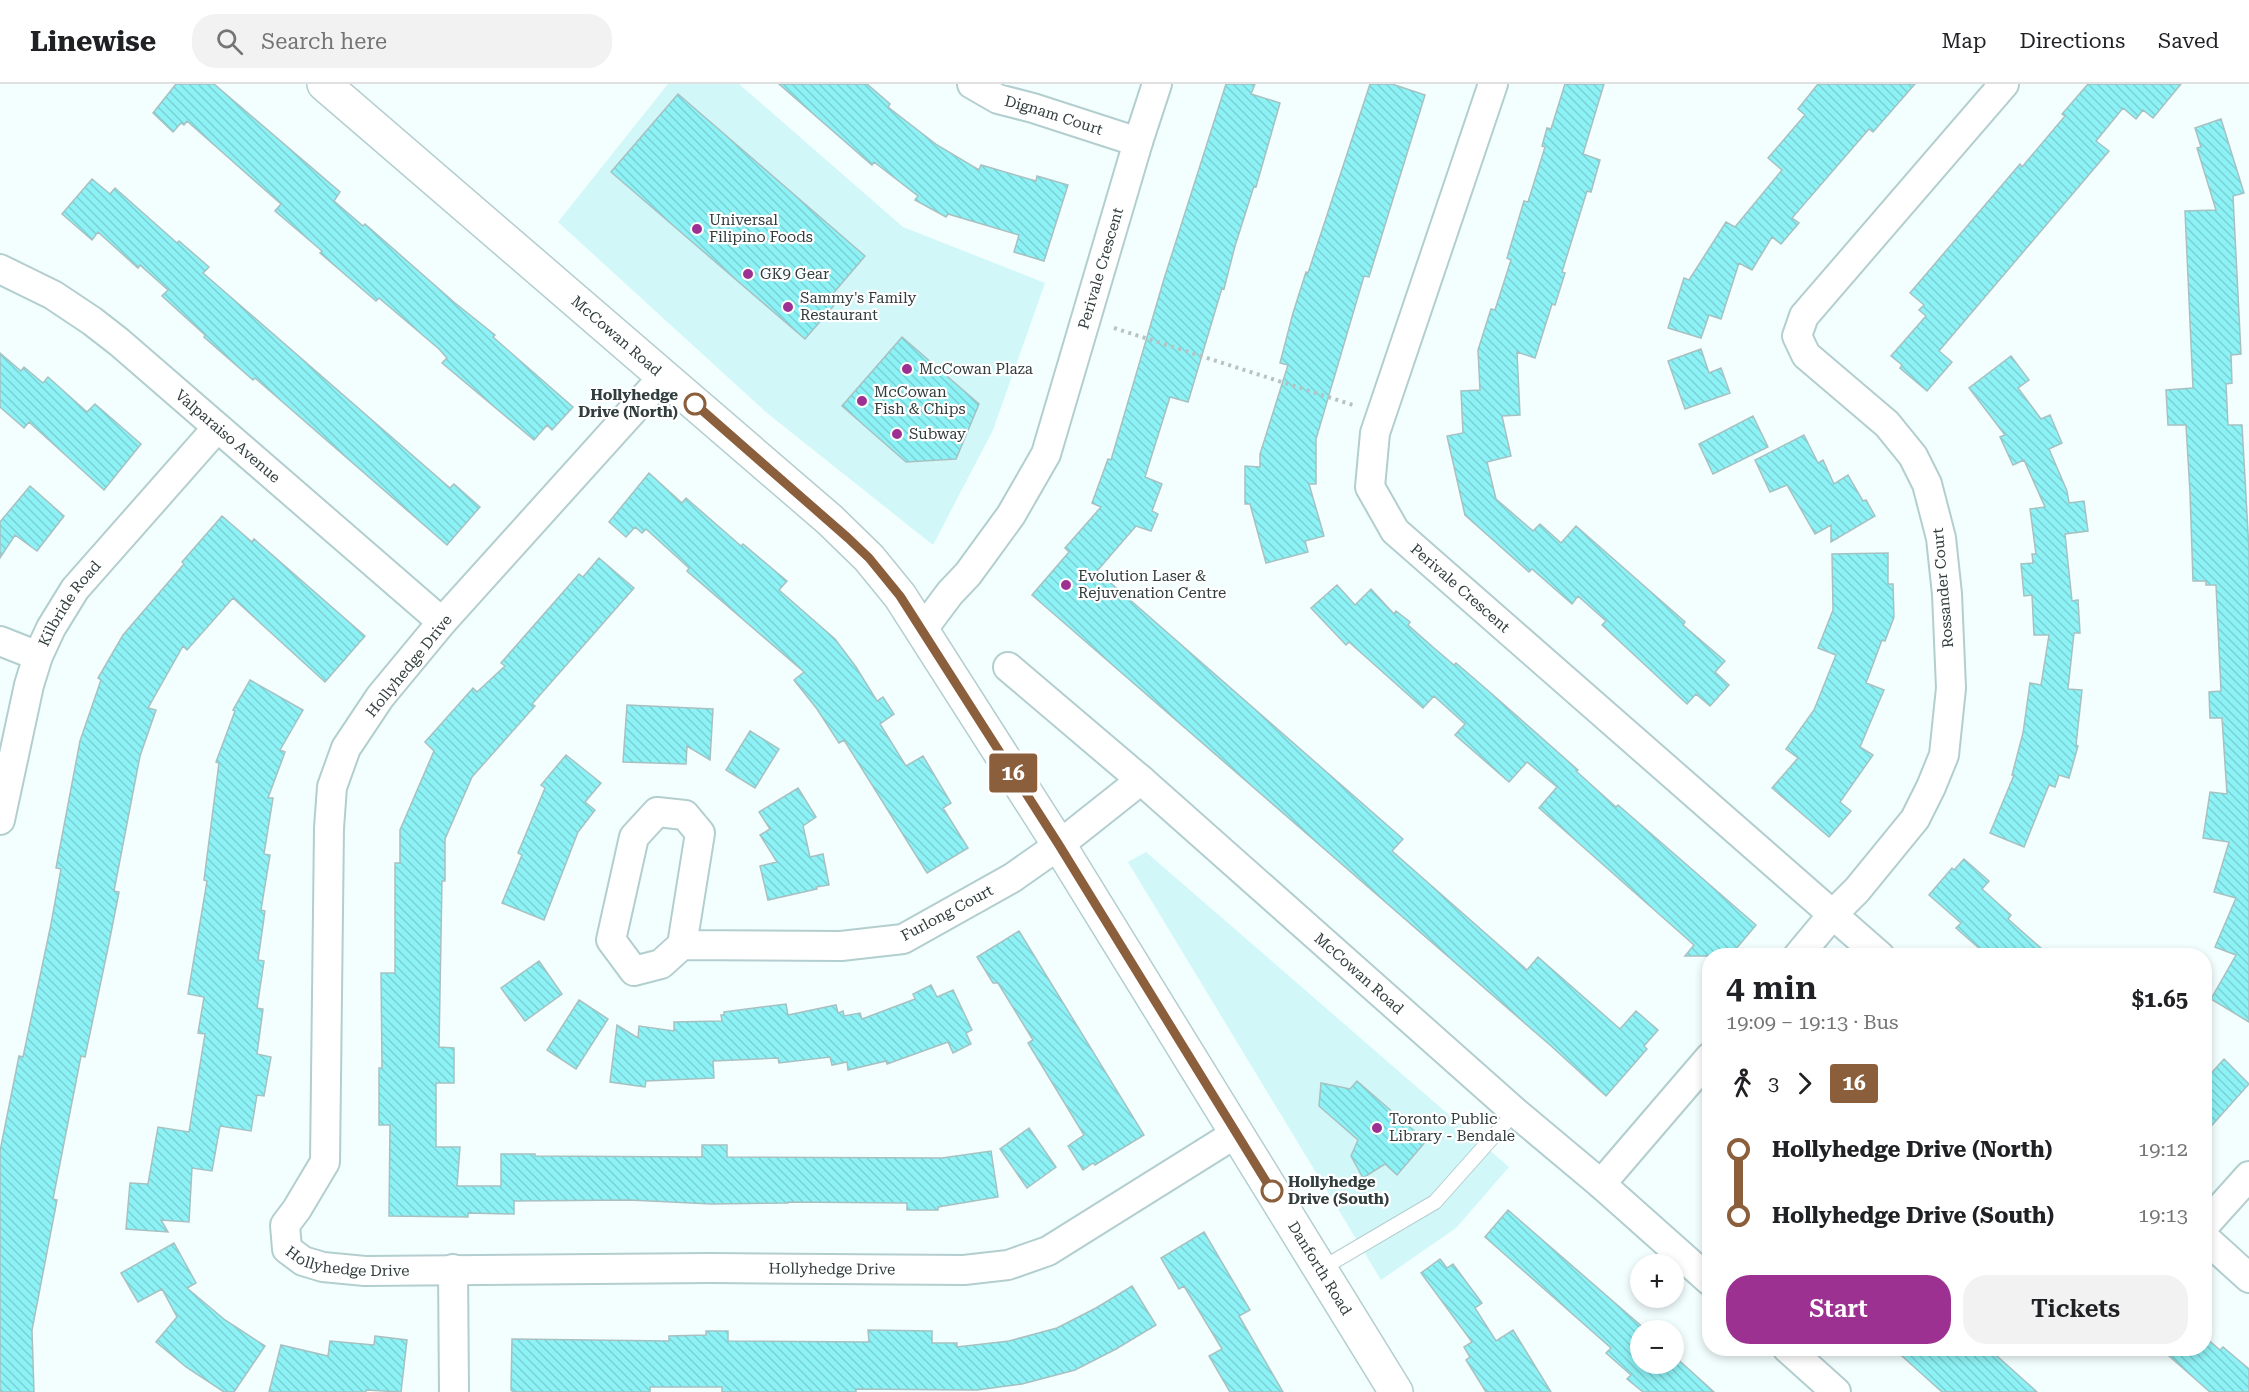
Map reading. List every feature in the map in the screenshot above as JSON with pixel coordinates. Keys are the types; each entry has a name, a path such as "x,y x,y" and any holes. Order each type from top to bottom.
{"main road":[{"name":"McCowan Road","path":"324,84 842,532 869,558 900,596"},
{"name":"Danforth Road","path":"900,596 1059,845 1396,1392"}],"street":[{"name":"Dignam Court","path":"972,84 999,99 1138,142"},
{"name":"Perivale Crescent","path":"923,629 950,593 968,574 1011,514 1046,454 1157,84"},
{"name":"Perivale Crescent","path":"1493,84 1375,433 1370,487 1395,531 1871,948"},
{"name":"Rossander Court","path":"1805,948 1833,914 1857,891 1915,819 1944,755 1951,687 1947,594 1941,538 1927,484 1913,456 1887,424 1806,355 1797,336 1804,316 2004,84"},
{"name":"Valparaiso Avenue","path":"0,269 53,295 92,321 442,622"},
{"name":"Hollyhedge Drive","path":"663,377 442,622 380,697 346,748 332,787 329,828 325,1162 302,1202 285,1225 287,1249 303,1261 323,1267 364,1271 710,1268 964,1270 1008,1265 1048,1251 1235,1134"},
{"name":"Kilbride Road","path":"0,820 19,729 38,656 51,628 75,589 217,428"},
{"path":"0,641 38,656"},
{"name":"McCowan Road","path":"1008,667 1141,780 1515,1112 1602,1184 1702,1274"},
{"name":"Furlong Court","path":"682,945 841,946 903,939 1012,878 1059,845 1141,780"},
{"path":"657,812 685,815 700,833 682,945 661,964 634,971 611,940 634,837 657,812"},
{"path":"1602,1184 1702,1066"},
{"path":"2212,1217 2249,1176"},
{"path":"2212,1244 2249,1278"},
{"path":"453,1269 454,1392"},
{"path":"1796,1356 1836,1392"}],"lane":[{"path":"1321,1269 1435,1203 1515,1112"}],"path":[{"path":"1114,328 1353,405"}],"shaded area":[{"path":"668,84 739,84 903,227 1045,283 993,430 933,545 767,413 558,222"},
{"path":"1146,852 1509,1167 1456,1228 1381,1280 1128,862"}],"building":[{"path":"176,84 214,84 340,192 334,201 363,226 365,224 495,335 493,337 573,407 552,430 547,425 534,440 442,363 447,358 439,349 379,298 376,301 320,253 322,251 275,211 281,204 187,121 184,125 181,123 173,132 153,113"},
{"path":"779,84 867,84 890,104 888,107 937,145 979,170 981,165 1036,181 1037,176 1068,185 1044,261 1014,252 1019,235 948,214 946,217 915,200 918,196 874,162 872,165"},
{"path":"1226,84 1255,84 1251,94 1280,103 1188,402 1170,397 1145,477 1162,484 1152,511 1158,514 1151,531 1136,526 1097,571 1403,839 1392,851 1527,970 1538,957 1620,1029 1636,1011 1658,1030 1644,1046 1647,1049 1606,1096 1032,595 1069,552 1065,548 1101,507 1092,503 1108,459 1111,460 1164,279"},
{"path":"1370,84 1392,84 1425,95 1369,277 1364,276 1316,439 1316,484 1309,484 1324,536 1305,541 1308,552 1266,563 1250,504 1245,504 1245,466 1260,467 1260,454 1288,365 1280,363 1293,313"},
{"path":"1565,84 1604,84 1583,154 1600,160 1591,192 1587,191 1562,272 1565,273 1555,305 1552,304 1535,358 1517,352 1520,415 1502,416 1511,456 1487,462 1496,499 1533,531 1540,524 1561,543 1576,526 1685,622 1683,625 1725,661 1715,672 1729,685 1710,706 1696,694 1687,704 1602,625 1606,621 1578,596 1572,604 1532,569 1529,572 1465,515 1447,436 1463,433 1461,391 1480,390 1478,350 1491,309 1495,310 1511,260 1507,258 1524,201 1528,202 1545,147 1542,146 1547,128 1551,129"},
{"path":"1818,84 1915,84 1873,132 1869,129 1792,218 1799,223 1781,244 1772,237 1752,270 1739,263 1721,319 1709,315 1701,338 1668,328 1684,278 1689,280 1726,222 1735,227 1782,170 1768,158 1805,115 1798,109"},
{"path":"2088,84 2181,84 2153,118 2143,110 2136,119 2123,108 2096,141 2109,151 1939,351 1952,362 1927,391 1900,368 1902,365 1891,356 1926,316 1919,310 1924,305 1910,293 2020,164 2022,167 2065,116 2062,114"},
{"path":"678,94 865,256 830,297 837,302 805,339 611,172"},
{"path":"2221,119 2244,193 2233,196 2241,354 2231,355 2232,383 2226,384 2228,425 2242,425 2249,550 2249,1022 2212,1000 2236,955 2215,947 2236,898 2214,892 2229,842 2203,838 2210,792 2227,794 2222,718 2210,718 2209,692 2221,691 2216,585 2206,585 2206,581 2193,581 2186,425 2168,425 2166,390 2193,388 2185,211 2216,210 2197,148 2201,147 2195,128"},
{"path":"92,179 110,194 115,188 177,243 179,241 209,267 203,273 450,488 454,484 480,507 447,545 255,378 253,380 204,337 205,335 162,296 168,290 140,265 138,268 98,232 92,240 62,214"},
{"name":"McCowan Plaza","path":"902,337 979,404 956,459 906,462 842,406"},
{"path":"1701,349 1709,373 1721,368 1730,393 1685,409 1668,361"},
{"path":"0,353 21,371 24,367 43,383 48,377 87,412 95,404 141,444 104,490 29,422 24,428 0,407"},
{"path":"2011,356 2029,380 2018,388 2041,419 2050,415 2062,443 2049,449 2067,491 2069,503 2084,501 2088,531 2065,534 2072,601 2078,600 2080,633 2074,633 2068,689 2082,690 2076,745 2078,746 2069,778 2059,775 2055,787 2049,785 2024,847 1990,833 2014,775 2012,775 2023,733 2030,683 2041,685 2049,635 2034,635 2032,595 2024,596 2021,564 2033,563 2032,554 2036,554 2030,509 2045,507 2024,460 2013,465 2000,437 2005,435 1969,388"},
{"path":"1753,416 1768,447 1713,474 1699,444"},
{"path":"1804,435 1818,463 1823,460 1834,484 1848,475 1875,516 1831,542 1831,525 1815,534 1787,485 1770,492 1755,460"},
{"path":"649,473 682,503 686,498 741,546 743,544 787,581 779,590 835,639 877,701 883,697 894,714 880,724 906,766 923,756 951,803 943,808 968,848 927,873 844,740 839,743 817,709 794,680 804,672 687,571 689,568 646,529 642,533 635,527 626,537 609,522"},
{"path":"30,486 64,516 37,551 15,535 0,558 0,522"},
{"path":"222,516 252,542 254,539 365,636 325,682 233,598 187,650 183,646 148,708 156,710 140,756 114,891 119,892 109,943 85,1057 81,1056 53,1199 57,1200 32,1330 34,1392 0,1392 0,1151 19,1056 23,1057 51,924 61,869 56,868 80,741 101,680 98,678 123,635"},
{"path":"1888,553 1888,584 1893,584 1894,617 1885,641 1882,640 1866,683 1884,690 1860,747 1873,755 1840,802 1851,811 1829,837 1772,788 1798,758 1786,749 1814,710 1836,655 1818,648 1833,610 1832,554"},
{"path":"599,558 634,588 532,704 535,706 472,777 445,839 439,1047 454,1048 454,1083 436,1083 436,1147 460,1147 457,1186 501,1186 501,1154 702,1157 702,1145 727,1145 727,1157 942,1158 991,1151 998,1197 938,1207 938,1210 907,1210 907,1203 712,1204 629,1200 514,1201 514,1214 468,1213 468,1217 389,1216 390,1125 379,1125 379,1068 382,1068 381,973 395,973 395,863 400,863 400,830 434,751 425,742 473,688 477,692 505,666 501,663 579,574 583,577"},
{"path":"1337,585 1355,605 1371,589 1394,614 1396,611 1410,622 1408,625 1434,648 1454,665 1456,663 1578,770 1576,771 1616,807 1618,805 1756,925 1737,948 1702,948 1702,956 1685,956 1694,945 1539,808 1557,787 1527,762 1509,782 1455,735 1465,724 1434,696 1423,708 1349,642 1346,645 1311,608"},
{"path":"250,680 303,710 280,750 285,752 268,798 273,798 264,854 270,855 261,910 265,911 258,960 264,961 257,1008 263,1009 257,1054 271,1057 264,1096 257,1095 251,1131 220,1126 212,1171 192,1168 189,1222 161,1220 168,1232 126,1229 130,1183 148,1184 158,1127 189,1132 205,1034 198,1033 204,997 188,994 207,881 204,880 219,763 216,762 235,711 233,710"},
{"path":"627,705 713,709 710,760 687,746 686,764 623,762"},
{"path":"750,731 779,749 755,788 726,770"},
{"path":"566,755 601,783 585,802 595,810 578,832 544,920 502,903 522,855 518,853 545,788 541,785"},
{"path":"798,788 816,817 803,826 810,857 823,854 829,885 768,900 760,866 777,862 760,835 770,829 759,812"},
{"path":"1964,859 1989,881 1982,889 2011,915 2008,919 2041,948 1979,948 1956,928 1961,923 1929,895 1952,868 1954,870"},
{"path":"1019,931 1144,1135 1083,1170 1068,1146 1084,1135 1028,1043 1033,1040 998,983 993,983 977,957"},
{"path":"539,961 562,994 525,1021 501,988"},
{"path":"931,985 937,997 953,990 972,1030 966,1033 971,1044 953,1053 948,1042 887,1064 886,1061 848,1070 847,1062 832,1065 830,1057 779,1063 778,1058 713,1061 714,1078 646,1081 645,1087 610,1082 617,1025 638,1038 639,1026 674,1031 674,1022 722,1021 721,1015 724,1015 724,1012 786,1004 788,1015 836,1005 838,1013 843,1011 844,1016 860,1013 862,1019 915,999 913,994"},
{"path":"579,1000 608,1019 576,1069 547,1050"},
{"path":"2224,1059 2249,1084 2212,1125 2212,1072"},
{"name":"Toronto Public Library - Bendale","path":"1357,1081 1426,1141 1397,1175 1385,1164 1363,1178 1351,1156 1358,1140 1319,1106 1321,1083 1350,1089"},
{"path":"1029,1128 1056,1167 1027,1188 1000,1149"},
{"path":"1508,1210 1634,1320 1630,1320 1630,1374 1684,1374 1684,1365 1714,1392 1643,1392 1627,1379 1631,1375 1606,1353 1611,1348 1485,1237"},
{"path":"1204,1232 1250,1310 1239,1316 1283,1392 1230,1392 1209,1356 1222,1349 1184,1286 1179,1289 1161,1258"},
{"path":"174,1243 196,1283 187,1288 225,1320 265,1346 234,1392 224,1392 186,1367 156,1342 177,1317 162,1289 138,1302 121,1273"},
{"path":"1440,1259 1447,1268 1453,1264 1482,1303 1475,1308 1496,1341 1513,1330 1551,1392 1486,1392 1466,1360 1470,1357 1464,1347 1472,1342 1421,1273"},
{"path":"1132,1286 1156,1325 1075,1370 1022,1384 977,1390 856,1389 856,1392 722,1392 722,1387 650,1387 650,1392 513,1392 511,1390 512,1339 669,1341 669,1336 706,1335 706,1331 728,1331 728,1341 869,1342 868,1330 932,1331 932,1343 957,1343 957,1347 1009,1341 1057,1328"},
{"path":"375,1336 407,1340 401,1392 366,1390 366,1392 269,1392 281,1345 328,1356 330,1341 374,1345"},
{"path":"2212,1343 2220,1350 2223,1347 2249,1369 2249,1392 2210,1392 2169,1356 2212,1356"},
{"path":"1902,1356 1997,1356 2037,1392 1942,1392"}],"bus line":[{"name":"16","path":"695,404 848,538 869,558 900,596 1059,845 1272,1191"}],"place":[{"name":"Universal Filipino Foods","path":"697,229"},
{"name":"GK9 Gear","path":"748,274"},
{"name":"Sammy's Family Restaurant","path":"788,307"},
{"name":"McCowan Plaza","path":"907,369"},
{"name":"McCowan Fish & Chips","path":"862,401"},
{"name":"Hollyhedge Drive (North)","path":"695,404"},
{"name":"Subway","path":"897,434"},
{"name":"Evolution Laser & Rejuvenation Centre","path":"1066,585"},
{"name":"Toronto Public Library - Bendale","path":"1377,1128"},
{"name":"Hollyhedge Drive (South)","path":"1272,1191"}]}
